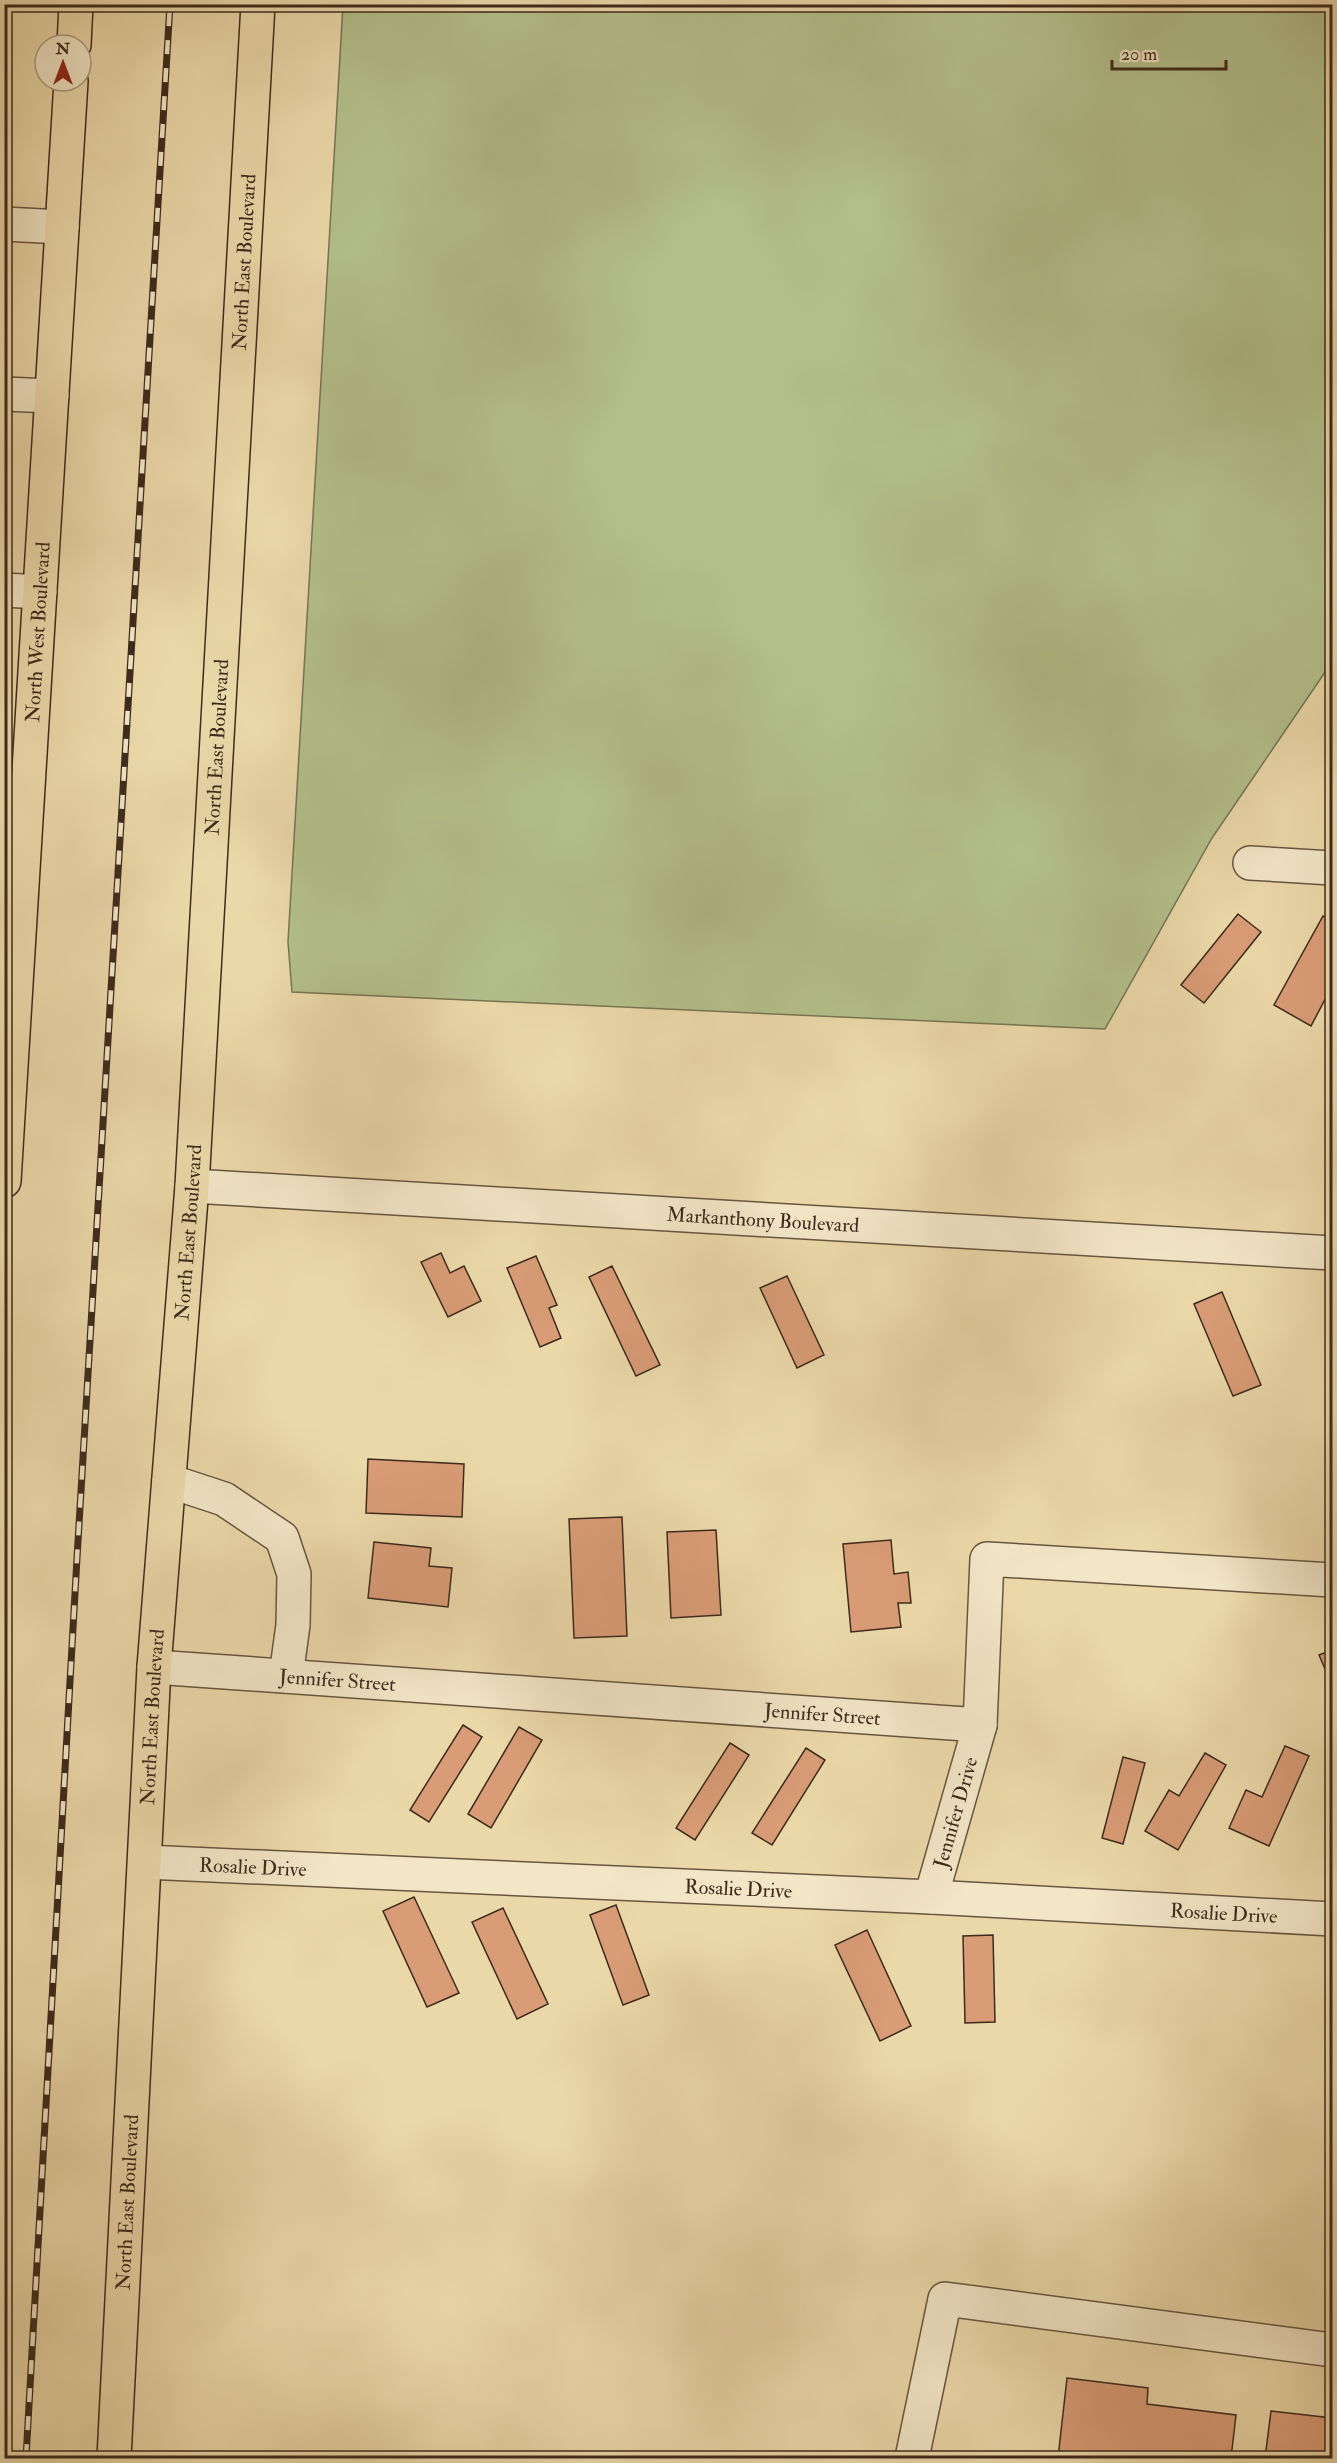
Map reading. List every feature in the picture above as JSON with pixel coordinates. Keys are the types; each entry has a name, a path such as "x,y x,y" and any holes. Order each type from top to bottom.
{"main road":[{"path":"75,33 76,4"},
{"name":"North East Boulevard","path":"114,2458 154,1667 192,1186 258,4"},
{"name":"North West Boulevard","path":"4,1181 15,831 40,592 70,93"}],"lane":[{"path":"4,224 62,227"},
{"path":"4,394 52,396"},
{"path":"4,590 40,592"},
{"path":"1250,863 1332,868"},
{"name":"Markanthony Boulevard","path":"192,1186 1332,1253"},
{"path":"169,1481 224,1499 282,1538 294,1574 293,1625 286,1676"},
{"path":"980,1725 987,1559 1332,1580"},
{"name":"Jennifer Street","path":"154,1667 980,1725"},
{"name":"Jennifer Drive","path":"931,1897 980,1725"},
{"name":"Rosalie Drive","path":"144,1862 931,1897 1332,1919"},
{"path":"912,2458 945,2299 1332,2350"}],"green space":[{"path":"343,5 1332,5 1332,662 1212,838 1105,1029 292,992 288,942"}],"building":[{"path":"1238,914 1261,932 1204,1003 1181,985"},
{"path":"1323,916 1332,921 1332,986 1311,1026 1274,1005"},
{"path":"441,1253 450,1273 464,1266 481,1301 448,1317 421,1262"},
{"path":"536,1256 557,1305 549,1308 561,1338 540,1347 507,1268"},
{"path":"612,1266 660,1365 636,1376 589,1277"},
{"path":"787,1276 824,1355 797,1368 760,1288"},
{"path":"1222,1292 1261,1385 1233,1396 1194,1304"},
{"path":"368,1459 464,1464 462,1517 366,1513"},
{"path":"622,1517 627,1636 574,1638 569,1519"},
{"path":"716,1530 721,1615 671,1618 667,1532"},
{"path":"891,1540 894,1574 908,1572 911,1603 898,1603 901,1627 851,1632 843,1544"},
{"path":"374,1542 431,1548 429,1566 452,1568 448,1607 368,1598"},
{"path":"1332,1650 1332,1685 1319,1655"},
{"path":"463,1725 482,1737 429,1822 410,1810"},
{"path":"519,1727 542,1740 491,1828 468,1814"},
{"path":"730,1743 749,1755 695,1840 676,1828"},
{"path":"1285,1746 1309,1756 1269,1846 1229,1828 1246,1790 1262,1797"},
{"path":"806,1748 825,1760 772,1845 752,1833"},
{"path":"1205,1753 1226,1765 1178,1850 1145,1831 1169,1790 1179,1796"},
{"path":"1123,1757 1145,1763 1123,1844 1102,1838"},
{"path":"414,1897 459,1993 427,2007 383,1911"},
{"path":"616,1905 649,1995 623,2005 590,1915"},
{"path":"503,1908 548,2004 517,2019 472,1922"},
{"path":"867,1930 911,2026 880,2041 835,1945"},
{"path":"993,1935 995,2022 965,2023 963,1936"},
{"path":"1067,2378 1148,2388 1147,2404 1236,2415 1231,2458 1058,2458"},
{"path":"1271,2411 1332,2418 1332,2458 1265,2458"}],"railway":[{"path":"26,2458 77,1558 170,4"}]}
